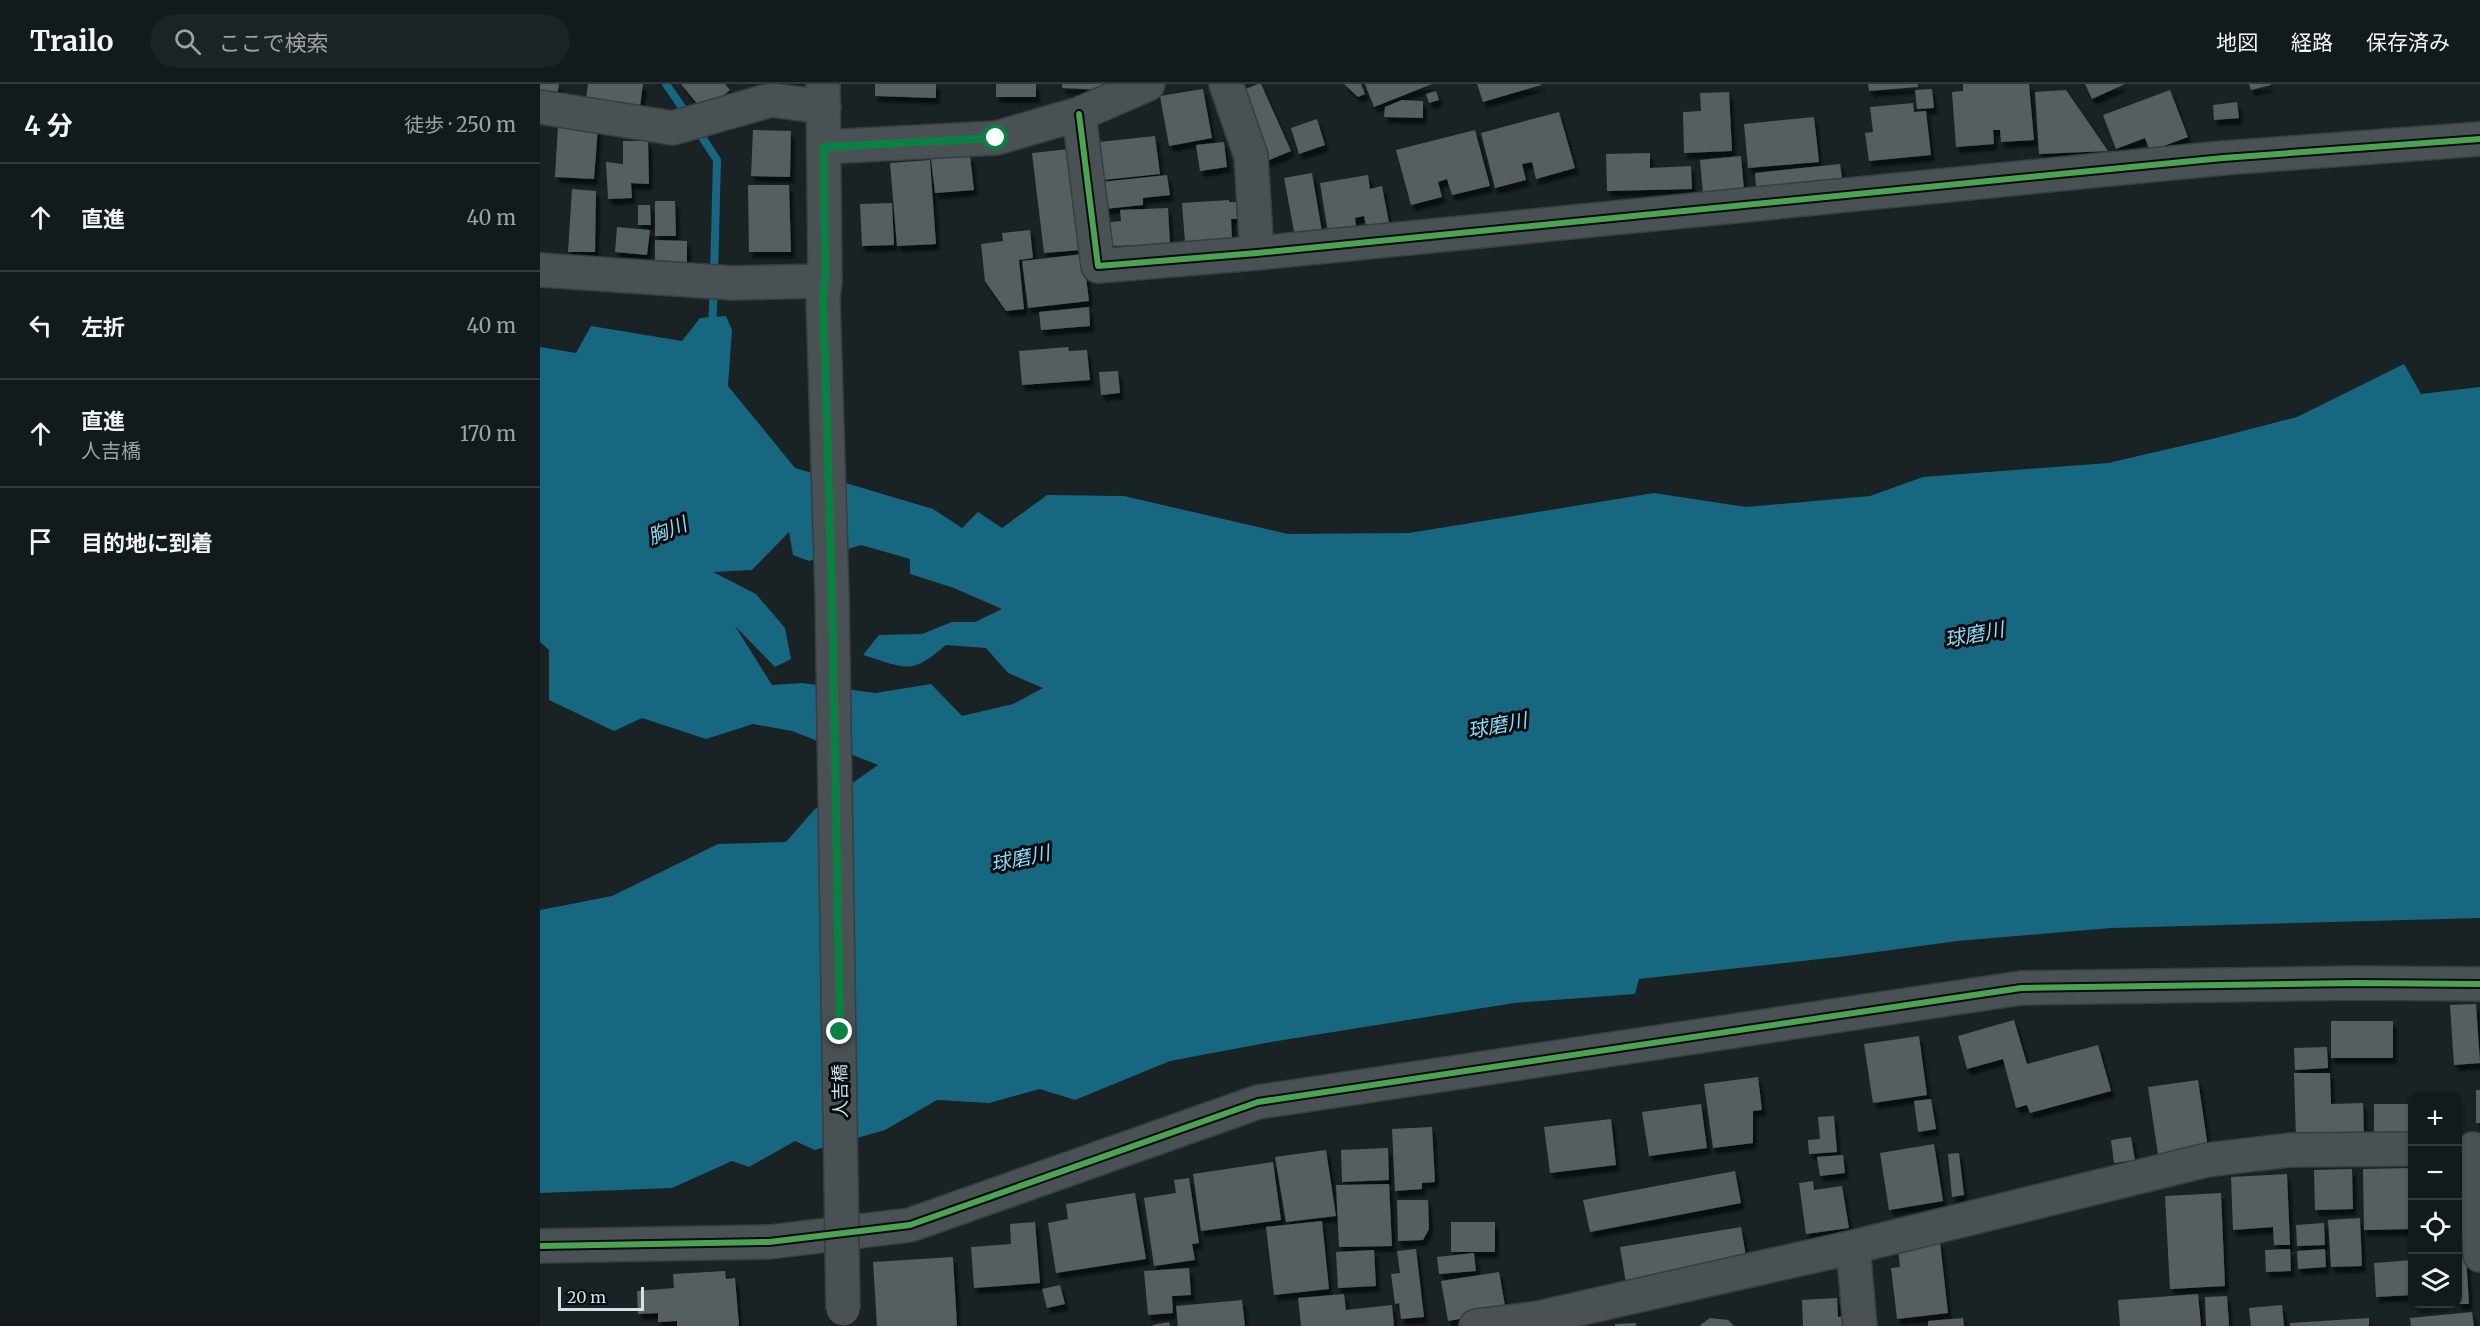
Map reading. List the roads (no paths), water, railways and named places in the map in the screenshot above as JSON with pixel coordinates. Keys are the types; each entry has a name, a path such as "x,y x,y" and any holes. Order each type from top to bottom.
{"street":[{"path":"824,147 996,138 1079,114 1148,84"},
{"path":"1226,84 1251,156 1257,253"},
{"path":"540,107 673,128 771,100 824,96"},
{"name":"人吉橋","path":"824,96 824,289 832,594 843,1318"},
{"path":"1079,114 1098,266 1257,253 2211,159 2480,140"},
{"path":"540,270 824,289"},
{"path":"540,1246 769,1242 910,1226 1258,1102 2021,988 2356,983 2480,984"},
{"path":"1476,1326 1538,1322 2207,1160 2290,1150 2408,1149"},
{"path":"2470,1149 2480,1255"},
{"path":"1853,1246 1860,1326"}],"water":[{"path":"726,316 732,330 728,386 795,468 933,509 962,528 978,512 1002,528 1047,495 1124,496 1288,534 1409,533 1654,493 1746,507 1870,496 1923,477 2108,463 2216,438 2297,417 2404,364 2421,394 2480,387 2480,918 2111,928 1957,941 1847,956 1639,979 1635,994 1514,1003 1271,1042 1170,1061 1075,1100 1040,1089 989,1103 937,1100 885,1130 815,1150 795,1141 749,1167 732,1161 672,1188 540,1193 540,910 612,896 718,844 786,842 814,810 878,765 792,731 753,724 706,739 642,718 614,731 549,700 549,650 540,642 540,347 576,353 591,326 682,341 700,318","holes":["789,532 793,555 809,561 861,545 910,559 910,574 954,588 1002,609 975,622 952,622 922,634 879,635 863,655 899,666 907,666 924,661 946,645 986,648 1008,673 1043,688 1013,704 962,716 931,684 875,693 802,683 772,685 735,626 775,667 791,659 785,628 756,594 713,572 752,570"]}],"waterway":[{"path":"666,84 688,116"},
{"path":"697,129 717,160 714,275"},
{"path":"712,326 714,288"}],"water label":[{"name":"胸川","path":"667,530"},
{"name":"球磨川","path":"1974,634"},
{"name":"球磨川","path":"1497,725"},
{"name":"球磨川","path":"1020,858"}]}
